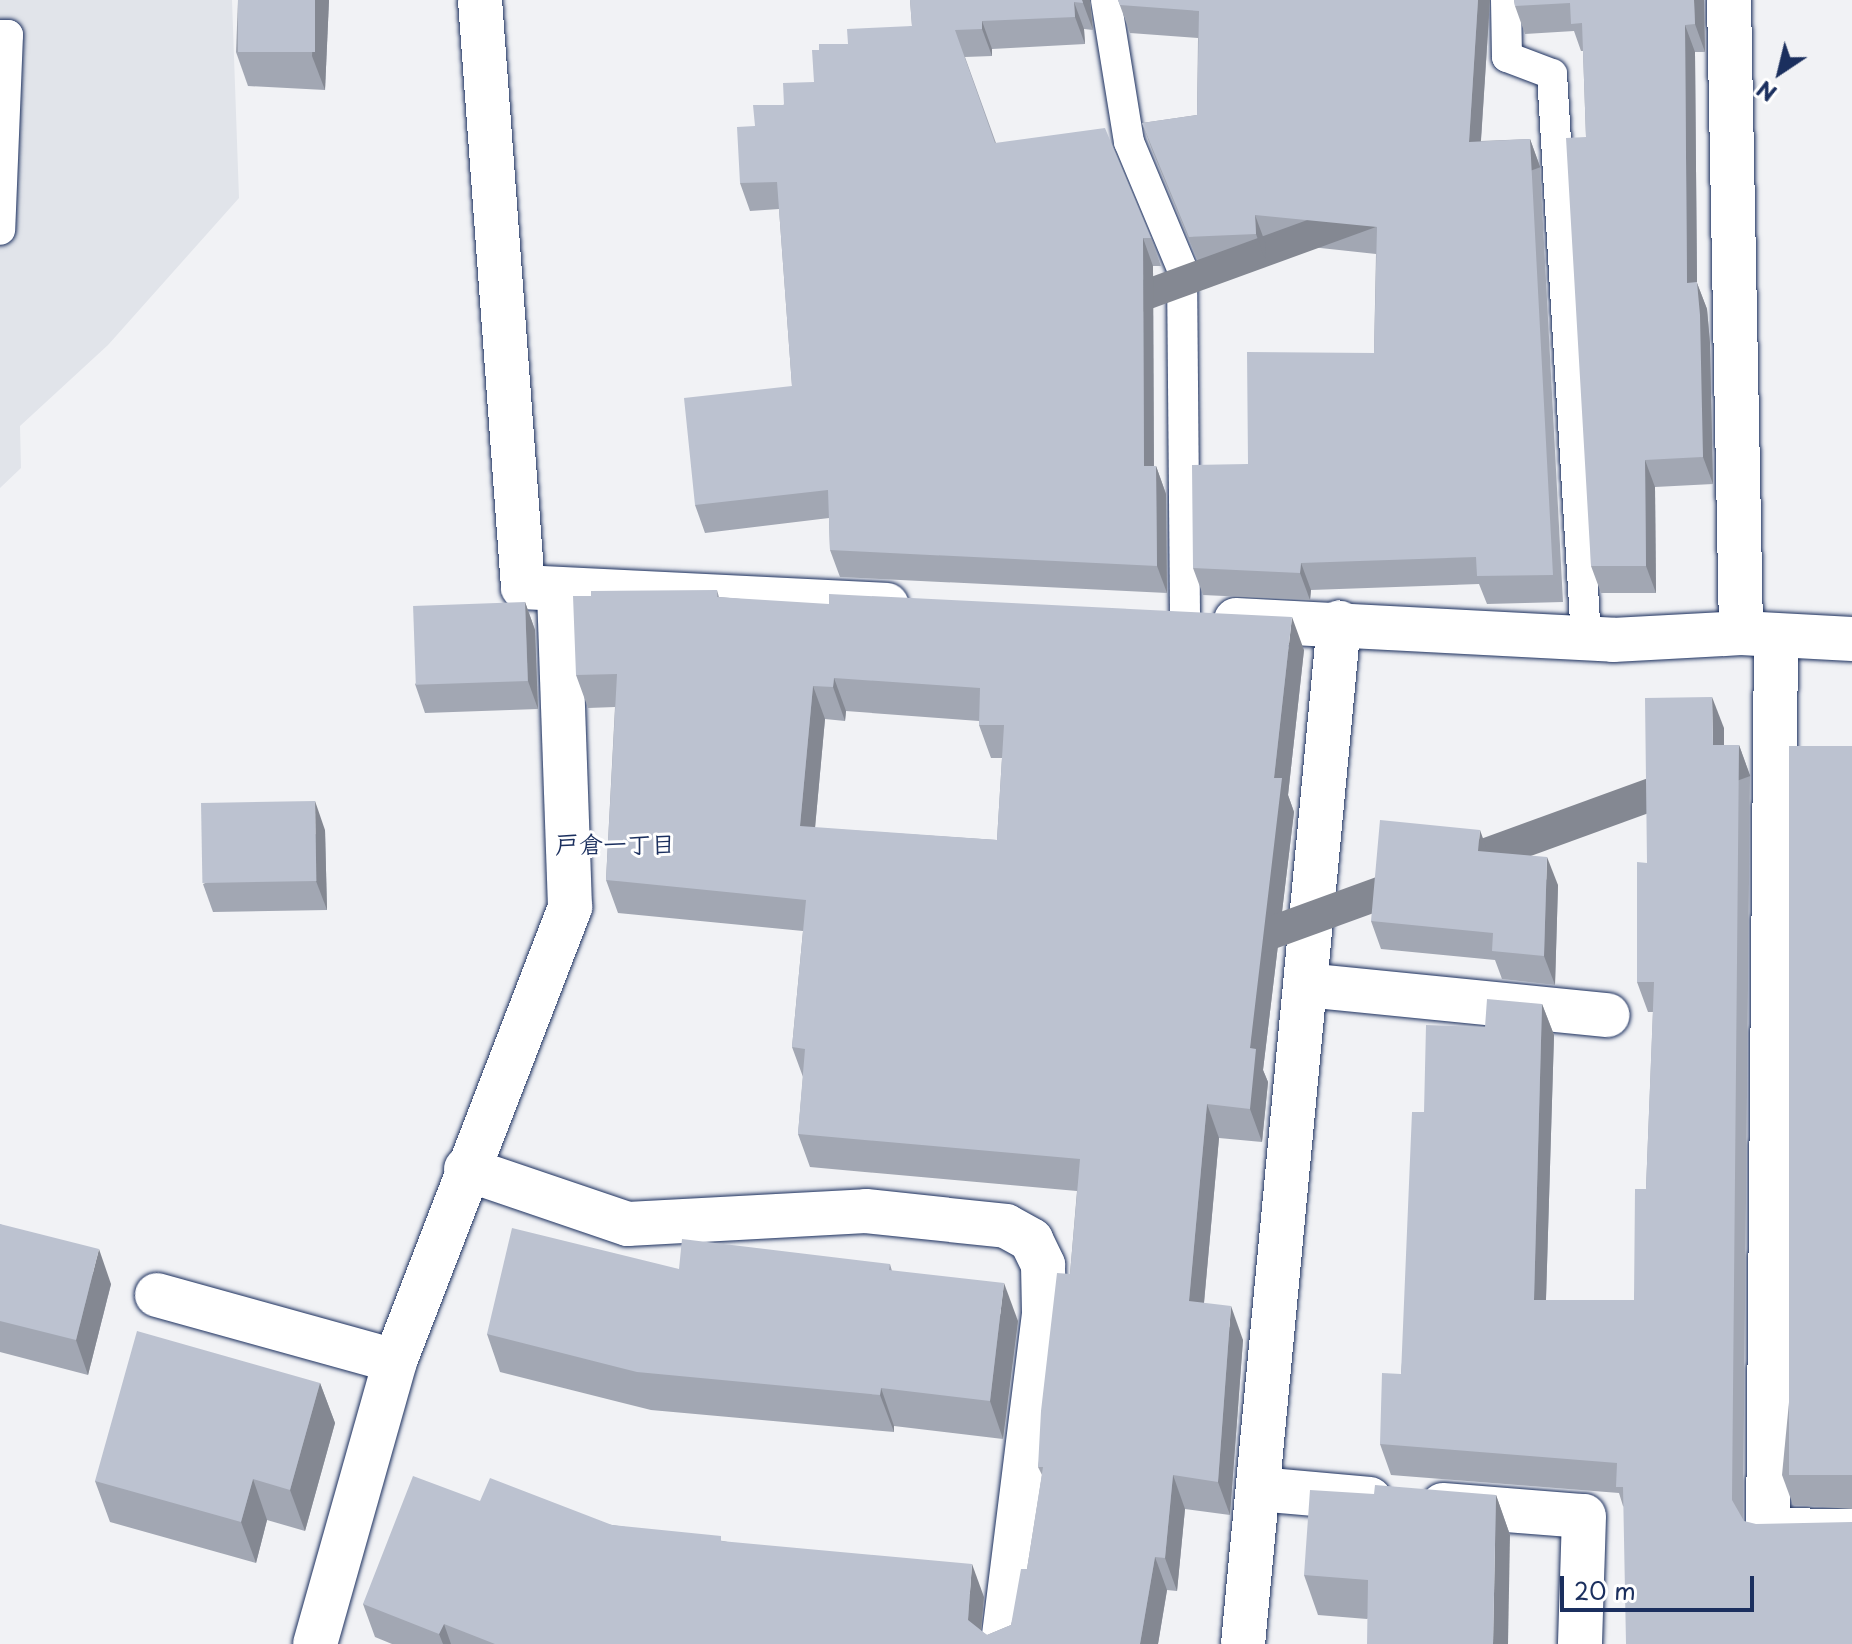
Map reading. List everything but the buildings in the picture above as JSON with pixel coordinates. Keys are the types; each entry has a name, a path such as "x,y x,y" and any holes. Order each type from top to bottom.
{"street":[{"path":"480,0 523,587 559,592 934,607"},
{"path":"1729,0 1759,635 1768,1530 1852,1531"},
{"path":"315,1644 395,1361 466,1169 570,907 559,592"},
{"path":"1138,616 1339,623 1586,638 1759,635 1852,639"},
{"path":"1243,1644 1339,623"},
{"path":"1306,985 1608,1015"},
{"path":"466,1169 628,1224 866,1211 1006,1226 1031,1240 1043,1265 1044,1314 1003,1644"},
{"path":"157,1295 395,1361"},
{"path":"1258,1489 1584,1516 1580,1644"}],"lane":[{"path":"1106,0 1129,142 1182,269 1185,618"},
{"path":"1506,0 1507,57 1552,74 1586,638"},
{"path":"0,35 8,35 0,230"}],"shaded area":[{"path":"0,0 232,0 239,198 108,345 20,426 21,468 0,488"}],"district":[{"name":"戸倉一丁目","path":"615,844"}]}
